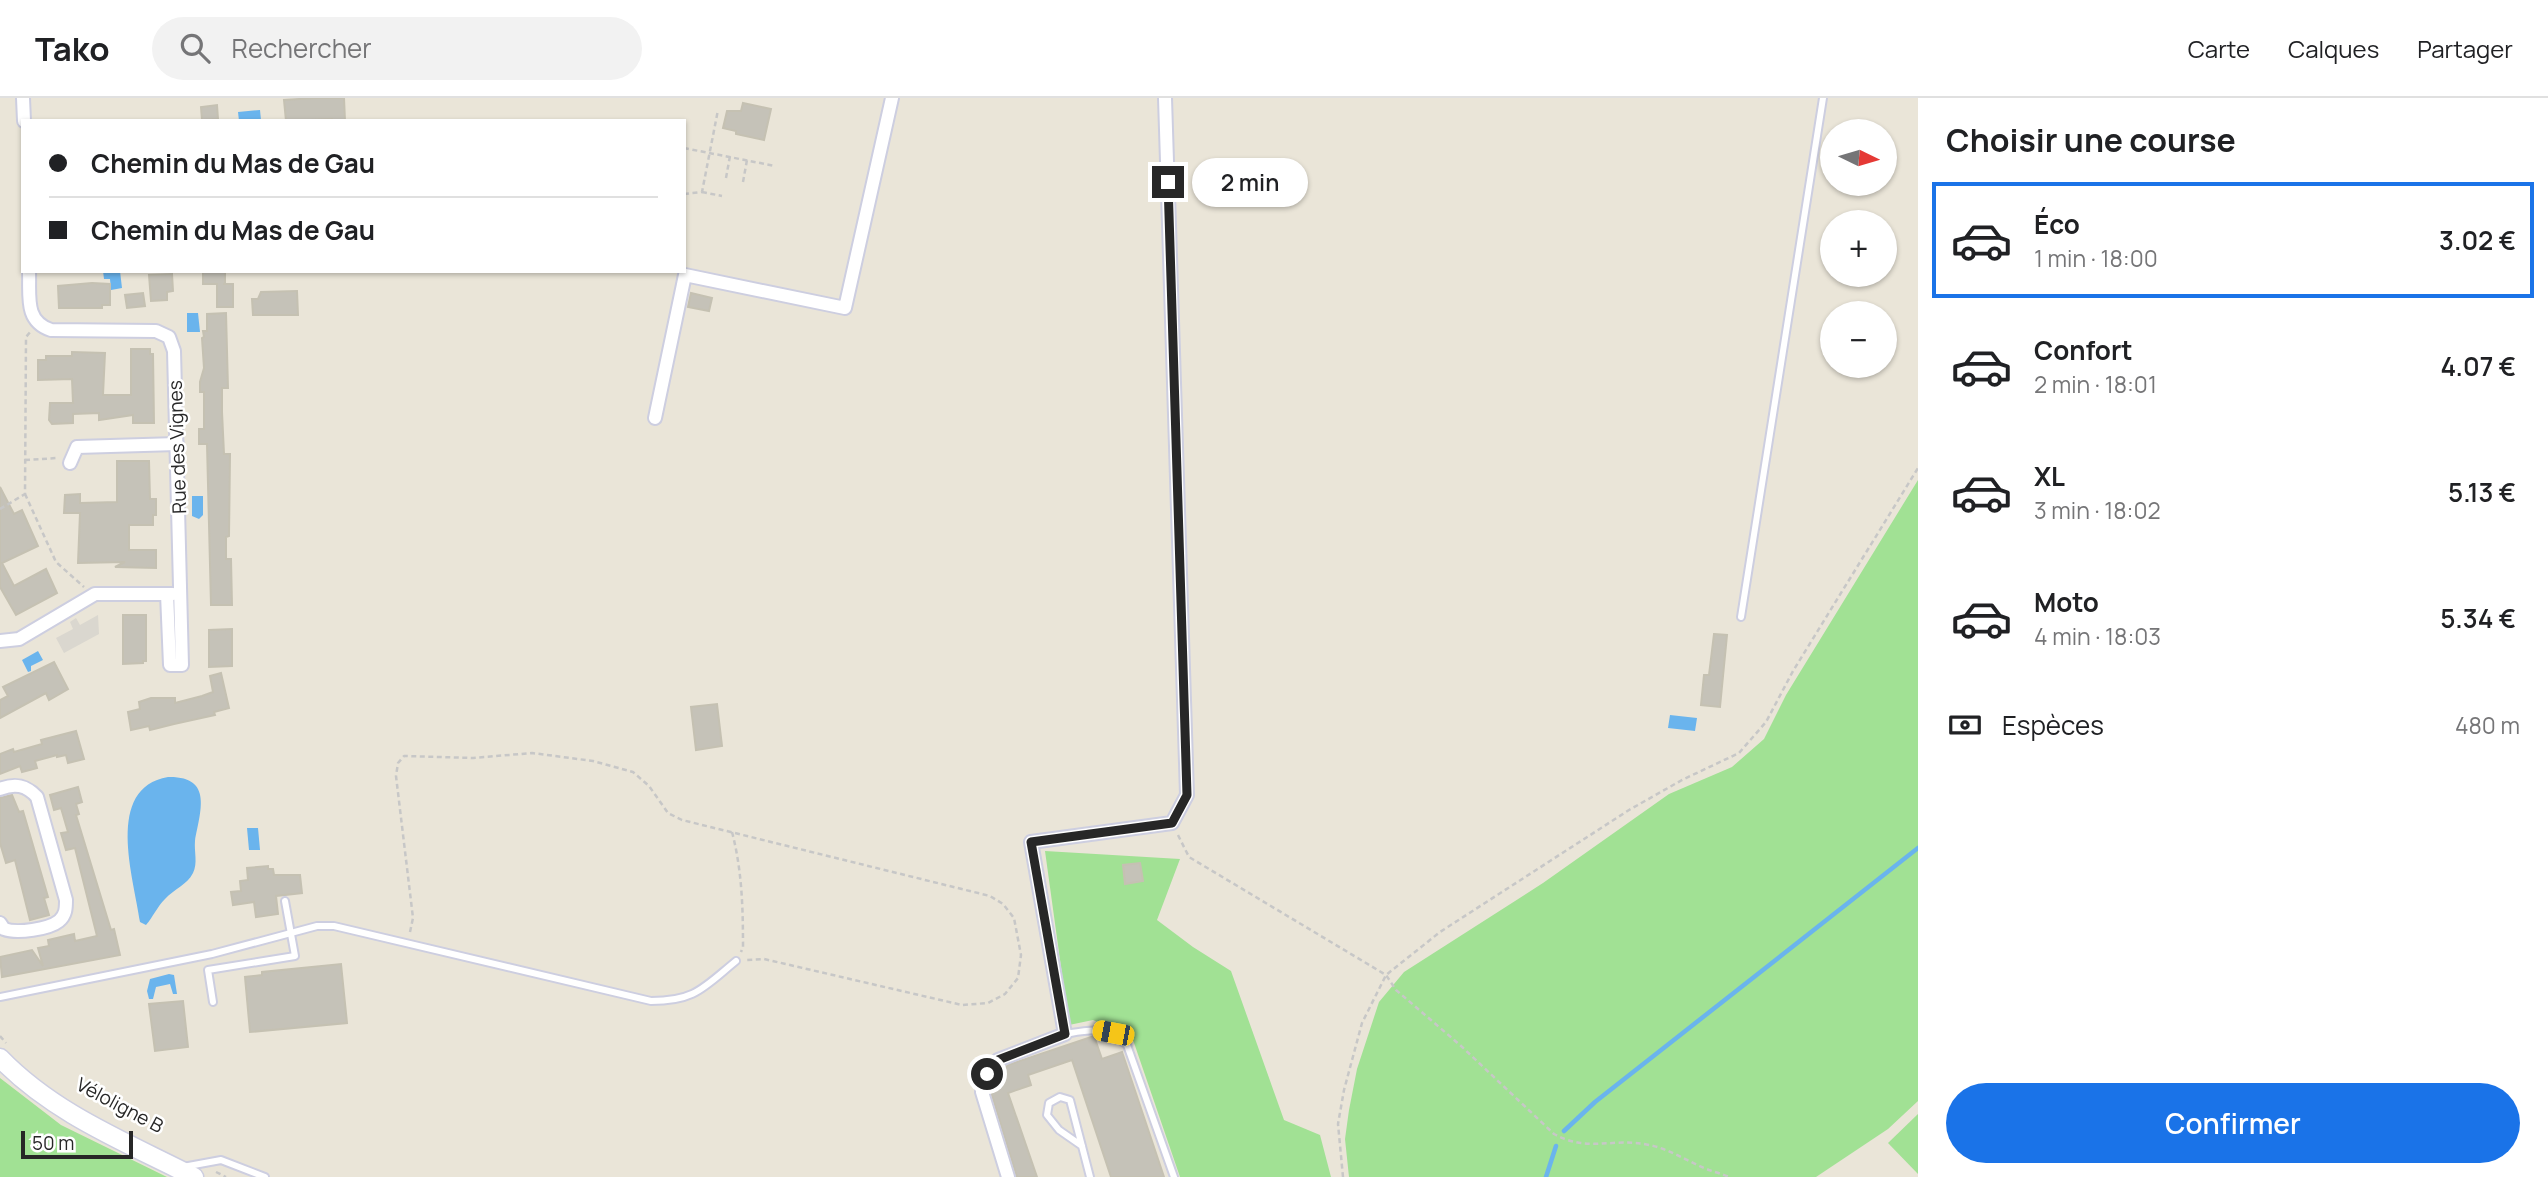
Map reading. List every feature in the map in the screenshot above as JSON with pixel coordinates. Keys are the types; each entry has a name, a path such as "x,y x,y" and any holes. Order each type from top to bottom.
{"main road":[{"path":"0,1058 19,1077 79,1120 177,1173 197,1170"}],"street":[{"path":"23,98 24,119"},
{"path":"655,418 685,275 845,308 892,98"},
{"path":"1007,1177 982,1091 987,1074 998,1060 1065,1034 1031,842 1172,823 1187,795 1165,98"},
{"path":"29,273 31,316 37,323"},
{"name":"Rue des Vignes","path":"37,323 51,330 156,331 169,337 174,351 182,665 170,664 167,594"},
{"path":"69,463 77,447 177,444"},
{"path":"0,641 19,639 95,594 181,593"},
{"path":"0,789 21,785 30,789 37,797 66,900 66,913 58,922 21,932 4,929 0,923"}],"lane":[{"path":"1741,617 1823,98"},
{"path":"213,1002 208,970 295,956 285,901"},
{"path":"0,997 212,954 317,926 334,926 651,1001 675,1001 694,994 736,961"},
{"path":"1065,1034 1093,1029 1113,1033 1127,1045 1174,1177"},
{"path":"1082,1146 1059,1130 1047,1115 1049,1103 1060,1097 1070,1100 1082,1146 1090,1177"},
{"path":"197,1170 221,1160 265,1177"}],"path":[{"path":"702,192 718,110"},
{"path":"686,148 775,166"},
{"path":"726,178 730,156"},
{"path":"743,182 747,160"},
{"path":"686,194 702,192 722,196"},
{"path":"37,323 26,337 25,494 55,562 82,584 90,597"},
{"path":"25,460 59,458 69,463"},
{"path":"1343,1177 1338,1124 1344,1090 1362,1023 1386,975 1440,932 1629,810 1682,780 1739,753 1766,722 1800,661 1918,468"},
{"path":"0,509 25,494"},
{"path":"404,944 413,918 396,776 398,763 404,756 473,758 532,753 593,761 633,772 649,786 668,813 682,820 990,896 1003,904 1014,918 1021,956 1018,978 1005,994 988,1003 962,1005 764,959 736,961"},
{"path":"1172,823 1189,857 1386,975 1396,990 1460,1045 1554,1134 1568,1142 1581,1145 1622,1142 1647,1144 1729,1177"},
{"path":"732,832 738,857 743,913 743,947 736,961"},
{"path":"197,1170 226,1177"}],"green space":[{"path":"1918,480 1918,1101 1888,1129 1816,1177 1349,1177 1345,1139 1349,1110 1357,1069 1379,1002 1404,972 1543,883 1669,794 1732,767 1764,739 1786,695"},
{"path":"1045,851 1180,859 1157,920 1231,971 1284,1120 1320,1135 1331,1177 1180,1177 1132,1037 1093,1020 1069,1025"},
{"path":"0,1078 61,1125 167,1177 0,1177"},
{"path":"1918,1114 1918,1174 1888,1143"}],"shaded area":[{"path":"98,615 99,634 64,653 56,638 73,629 70,622 76,618 80,625"}],"water":[{"path":"260,110 261,119 239,119 238,112"},
{"path":"103,273 120,273 122,288 111,290 110,279 104,279"},
{"path":"187,313 198,313 200,332 187,332"},
{"path":"192,496 203,496 203,515 199,519 192,516"},
{"path":"38,651 43,660 31,666 31,671 28,672 22,660"},
{"path":"1670,715 1697,718 1695,731 1668,728"},
{"path":"168,777 192,782 201,798 195,841 195,865 190,877 165,899 146,925 140,922 129,860 129,816 136,798 148,785"},
{"path":"247,828 258,828 260,850 249,850"},
{"path":"174,975 177,994 173,994 170,984 156,987 153,999 149,999 147,991 150,979"}],"building":[{"path":"344,98 345,119 286,119 284,100"},
{"path":"743,103 771,109 764,140 736,134 736,131 723,128 727,111 741,111"},
{"path":"217,105 218,119 202,119 201,107"},
{"path":"203,273 225,273 225,284 233,284 233,307 217,307 217,284 203,284"},
{"path":"172,274 173,291 167,292 167,300 151,301 149,275"},
{"path":"110,284 110,305 102,305 102,308 59,308 58,286"},
{"path":"297,291 298,315 253,315 252,299 258,299 261,292"},
{"path":"143,293 145,306 127,308 125,295"},
{"path":"691,293 712,298 709,311 688,307"},
{"path":"226,313 228,388 222,388 222,412 224,454 230,454 229,536 226,537 226,559 231,559 232,605 211,605 207,444 199,444 199,429 204,429 204,392 200,392 204,368 202,338 203,331 207,331 207,314"},
{"path":"131,349 150,349 150,354 153,354 154,423 133,423 133,415 99,420 99,413 73,414 73,423 52,424 49,420 50,403 73,403 72,379 38,380 38,360 46,360 46,356 72,356 72,352 105,353 103,395 131,395"},
{"path":"117,461 149,461 150,499 156,499 156,515 153,515 153,525 129,525 129,550 156,550 156,568 115,567 125,562 78,563 80,513 64,513 65,495 80,494 80,503 117,502"},
{"path":"0,487 14,514 22,510 38,546 2,563 14,586 46,569 57,593 16,615 0,587"},
{"path":"123,615 146,615 146,661 143,663 123,664"},
{"path":"232,629 232,666 209,667 209,630"},
{"path":"1714,634 1727,635 1720,707 1701,705 1704,675 1709,675"},
{"path":"54,662 68,689 49,700 46,693 0,718 0,700 8,696 3,687"},
{"path":"221,673 229,708 214,712 215,715 150,730 149,726 131,730 128,712 140,709 139,702 151,698 175,698 175,703 202,696 213,692 210,676"},
{"path":"717,704 722,746 696,750 691,707"},
{"path":"76,731 84,759 68,763 66,755 57,755 35,761 37,768 22,772 20,766 0,774 0,754 42,744 41,740"},
{"path":"78,787 82,802 76,804 79,814 76,815 120,955 2,977 0,957 32,950 43,966 38,948 49,946 48,940 74,934 75,941 97,936 75,848 66,850 61,833 68,832 61,808 54,810 50,795"},
{"path":"12,795 19,812 23,811 48,897 44,898 49,915 30,920 15,860 6,863 0,843 0,798"},
{"path":"1140,863 1143,881 1125,884 1123,865"},
{"path":"268,866 268,869 273,869 274,875 300,875 302,893 276,896 278,914 256,917 254,902 233,905 231,892 241,891 240,881 248,880 247,868"},
{"path":"341,964 347,1023 250,1032 245,977 262,975 262,972"},
{"path":"183,1001 188,1047 155,1051 149,1004"},
{"path":"1094,1036 1102,1059 1122,1052 1164,1177 1111,1177 1072,1060 1028,1075 1031,1085 1008,1093 1037,1177 1017,1177 991,1092 995,1078 1008,1065"}],"waterway":[{"path":"1564,1131 1595,1102 1918,848"},
{"path":"1546,1177 1556,1146"}],"route":[{"path":"987,1074 998,1060 1065,1034 1031,842 1172,823 1187,795 1168,182"}]}
